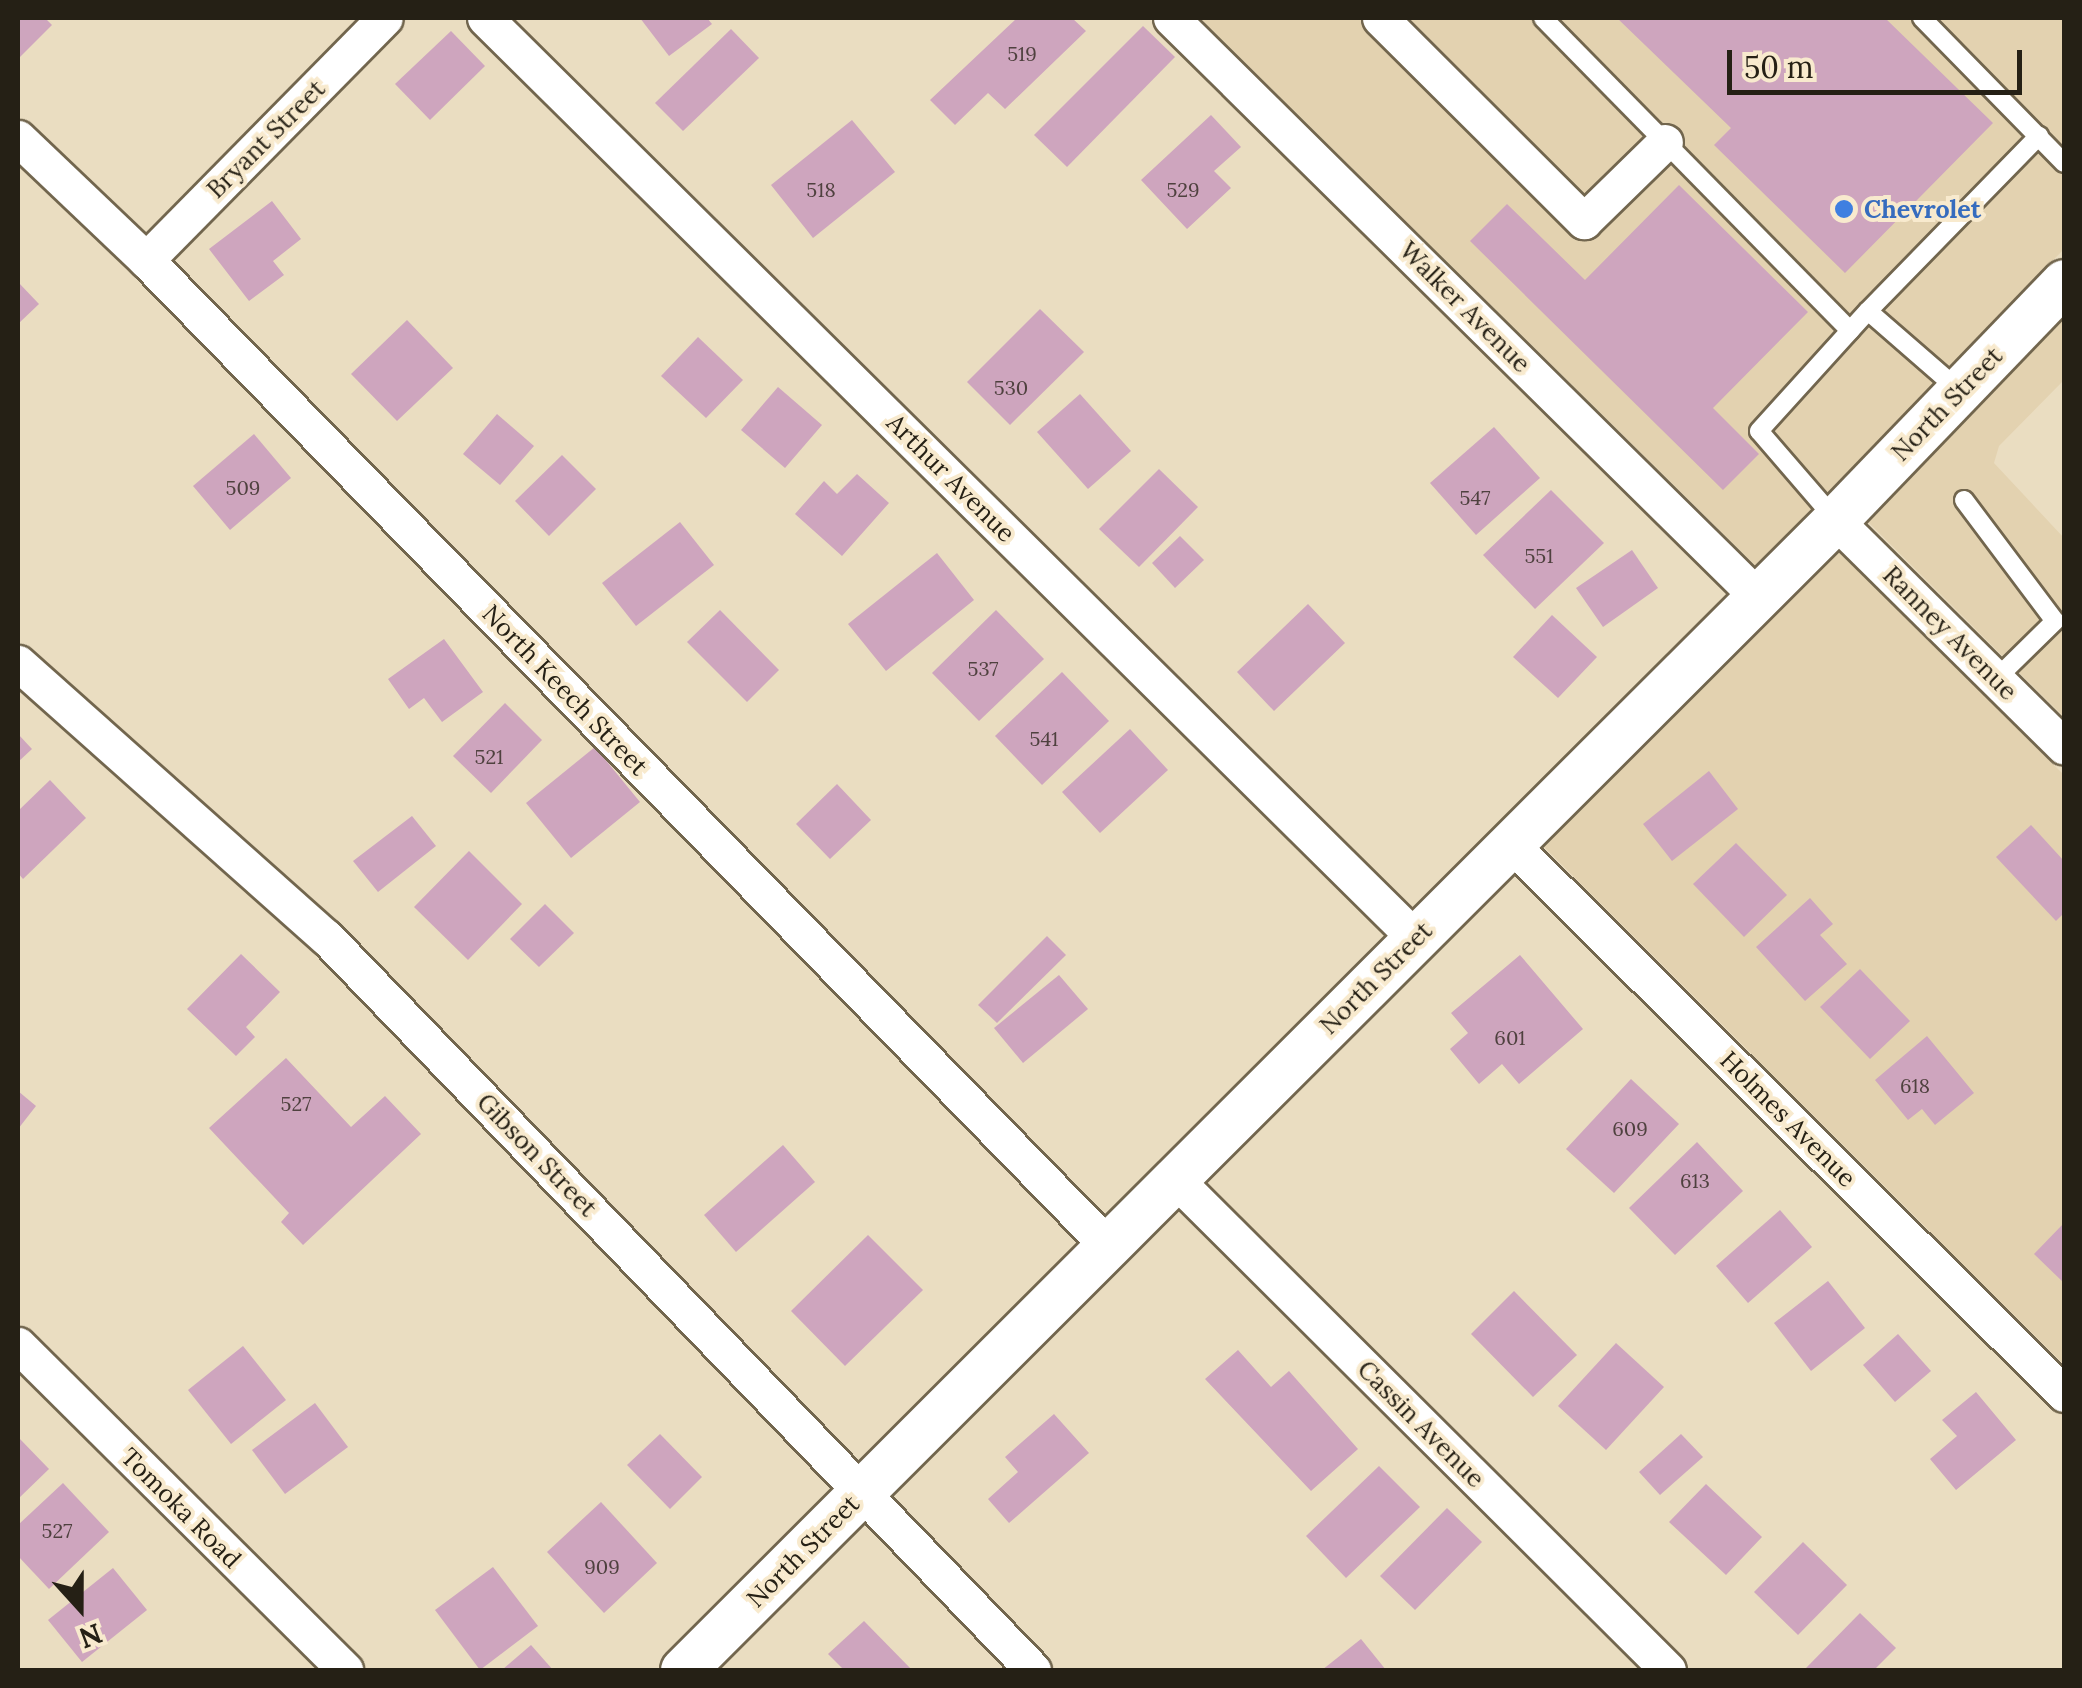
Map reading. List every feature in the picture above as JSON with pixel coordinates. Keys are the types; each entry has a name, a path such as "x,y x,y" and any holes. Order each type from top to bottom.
{"street":[{"name":"Bryant Street","path":"146,260 385,18"},
{"name":"Arthur Avenue","path":"485,18 1416,939"},
{"name":"Walker Avenue","path":"1171,18 1758,597"},
{"path":"1380,18 1584,221 1664,142"},
{"name":"North Keech Street","path":"18,138 146,260 1108,1246"},
{"name":"North Street","path":"682,1670 1836,520 2064,282"},
{"name":"Ranney Avenue","path":"1836,520 2064,746"},
{"name":"Gibson Street","path":"18,663 326,937 1033,1670"},
{"name":"Holmes Avenue","path":"1511,844 2064,1394"},
{"name":"Cassin Avenue","path":"1174,1178 1668,1670"},
{"name":"Tomoka Road","path":"18,1346 345,1670"}],"lane":[{"path":"1543,18 1850,330"},
{"path":"1922,18 2064,163"},
{"path":"1836,520 1758,431 2038,136"},
{"path":"1868,312 1960,390"},
{"path":"1964,500 2056,621 1996,679"}],"shaded area":[{"path":"1200,18 2064,18 2064,249 1757,567"},
{"path":"2064,314 2064,380 1999,446 1994,463 2064,538 2064,717 1866,520"},
{"path":"1837,550 2064,775 2064,1365 1542,845"}],"building":[{"path":"18,18 45,18 52,25 18,59"},
{"path":"640,18 707,18 712,24 669,56"},
{"path":"1017,18 1072,18 1086,31 1005,109 988,93 955,125 930,100"},
{"name":"Chevrolet","path":"1617,18 1885,18 1993,123 1845,273 1714,145 1731,128"},
{"path":"1143,26 1175,57 1067,167 1034,135"},
{"path":"731,29 759,58 683,131 655,103"},
{"path":"451,31 485,66 430,120 395,84"},
{"path":"1211,115 1241,147 1214,171 1231,188 1187,229 1141,180"},
{"path":"852,120 895,172 813,238 771,185"},
{"path":"1679,185 1808,312 1713,408 1759,454 1723,490 1470,241 1507,204 1585,280"},
{"path":"272,201 301,239 273,261 284,275 249,301 209,249"},
{"path":"18,282 39,304 18,324"},
{"path":"1040,309 1084,352 1010,425 967,382"},
{"path":"407,320 453,368 397,421 351,374"},
{"path":"698,337 743,380 706,418 661,376"},
{"path":"778,387 822,425 785,468 741,430"},
{"path":"1080,394 1131,451 1088,489 1037,432"},
{"path":"497,414 534,446 500,485 463,454"},
{"path":"1494,427 1540,478 1476,535 1430,483"},
{"path":"254,434 291,478 230,530 193,486"},
{"path":"562,455 596,489 549,536 515,501"},
{"path":"1159,469 1198,507 1139,567 1099,529"},
{"path":"857,474 889,503 842,556 795,514 824,481 837,494"},
{"path":"1551,490 1604,543 1535,609 1483,555"},
{"path":"680,522 714,565 636,626 602,583"},
{"path":"1180,536 1204,560 1175,588 1152,563"},
{"path":"1632,550 1658,588 1603,627 1576,588"},
{"path":"937,553 974,600 886,671 848,624"},
{"path":"1308,604 1345,643 1274,711 1237,672"},
{"path":"720,610 779,670 747,702 687,642"},
{"path":"996,610 1044,659 979,721 932,673"},
{"path":"1552,615 1597,657 1558,698 1513,657"},
{"path":"444,639 483,692 442,722 424,698 409,709 388,679"},
{"path":"1062,672 1109,721 1042,785 995,736"},
{"path":"505,703 542,740 491,793 453,756"},
{"path":"1130,729 1168,770 1100,833 1062,792"},
{"path":"18,734 32,749 18,762"},
{"path":"595,747 640,802 571,858 526,803"},
{"path":"1709,771 1738,809 1672,861 1643,824"},
{"path":"50,780 86,818 23,879 18,873 18,811"},
{"path":"837,784 871,820 830,859 796,824"},
{"path":"412,816 436,846 378,892 353,861"},
{"path":"2031,825 2064,861 2064,913 2056,921 1996,857"},
{"path":"1736,843 1787,895 1744,937 1693,884"},
{"path":"469,851 522,904 468,960 414,907"},
{"path":"1810,898 1833,924 1820,935 1847,964 1805,1001 1756,947"},
{"path":"545,904 574,933 539,967 510,939"},
{"path":"1047,936 1066,955 997,1023 978,1005"},
{"path":"241,954 280,992 246,1027 255,1037 236,1056 187,1009"},
{"path":"1520,955 1583,1029 1519,1084 1502,1064 1479,1084 1450,1049 1468,1033 1451,1013"},
{"path":"1860,969 1910,1021 1870,1059 1820,1007"},
{"path":"1059,975 1088,1009 1023,1063 994,1028"},
{"path":"1927,1036 1974,1093 1935,1125 1922,1109 1908,1120 1875,1080"},
{"path":"286,1058 351,1127 385,1096 421,1134 303,1245 281,1222 289,1213 209,1128"},
{"path":"1631,1079 1679,1124 1614,1193 1566,1149"},
{"path":"18,1091 36,1106 18,1129"},
{"path":"1697,1142 1743,1191 1675,1255 1629,1208"},
{"path":"783,1145 815,1182 736,1252 704,1215"},
{"path":"1780,1210 1812,1247 1748,1303 1716,1266"},
{"path":"2064,1223 2064,1283 2034,1254"},
{"path":"868,1235 923,1290 845,1366 791,1311"},
{"path":"1828,1281 1865,1328 1811,1371 1774,1323"},
{"path":"1514,1291 1577,1355 1533,1397 1471,1334"},
{"path":"1898,1334 1931,1371 1895,1402 1863,1365"},
{"path":"1616,1343 1664,1387 1606,1450 1558,1406"},
{"path":"243,1346 286,1400 231,1444 188,1390"},
{"path":"1238,1350 1271,1387 1289,1371 1358,1449 1311,1491 1205,1379"},
{"path":"1976,1392 2016,1440 1956,1490 1930,1459 1957,1436 1942,1420"},
{"path":"315,1403 348,1447 285,1494 252,1450"},
{"path":"1054,1414 1089,1453 1009,1523 988,1499 1018,1472 1005,1457"},
{"path":"660,1434 702,1477 670,1509 627,1465"},
{"path":"1681,1434 1703,1457 1660,1495 1639,1472"},
{"path":"18,1437 49,1469 18,1499"},
{"path":"1379,1466 1420,1507 1346,1578 1306,1536"},
{"path":"63,1483 109,1532 49,1589 18,1556 18,1525"},
{"path":"1706,1484 1762,1537 1726,1575 1669,1522"},
{"path":"601,1502 657,1563 604,1613 547,1552"},
{"path":"1447,1508 1482,1542 1415,1610 1380,1576"},
{"path":"1803,1542 1847,1585 1798,1635 1754,1592"},
{"path":"493,1567 538,1626 480,1670 435,1610"},
{"path":"113,1568 147,1610 82,1662 48,1620"},
{"path":"1860,1613 1896,1648 1874,1670 1806,1668"},
{"path":"864,1621 912,1670 844,1670 828,1654"},
{"path":"1361,1639 1386,1670 1322,1670"},
{"path":"531,1645 553,1670 502,1670"}],"place":[{"name":"Chevrolet","path":"1844,209"}]}
